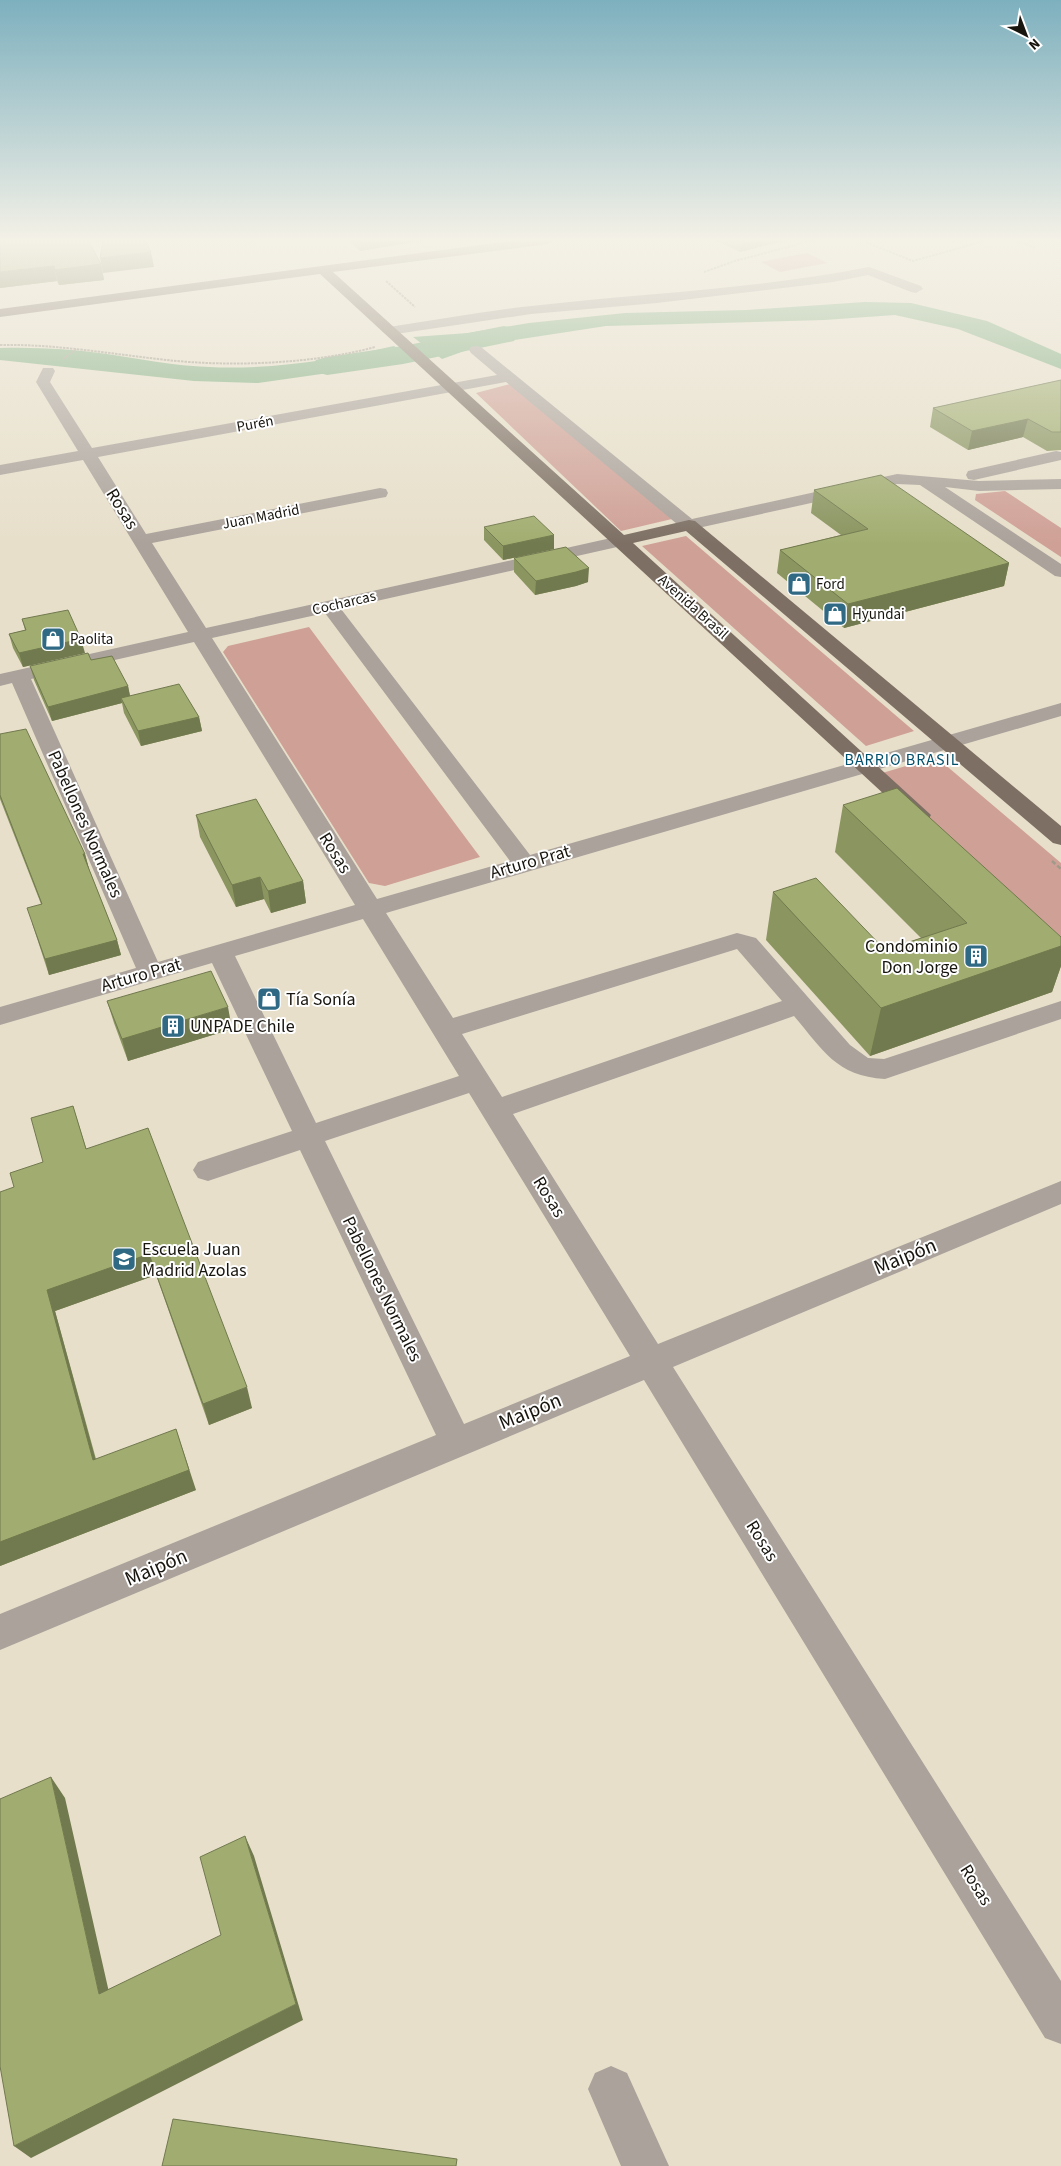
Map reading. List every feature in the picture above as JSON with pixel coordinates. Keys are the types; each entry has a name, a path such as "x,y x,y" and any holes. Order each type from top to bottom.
{"main road":[{"name":"Avenida Brasil","path":"403,341 452,388 933,827"},
{"name":"Cocharcas","path":"620,540 689,525"},
{"path":"689,525 1061,838"}],"street":[{"path":"476,350 689,525 897,479 979,486 1061,484"},
{"name":"Rosas","path":"48,371 43,382 1061,2022"},
{"name":"Purén","path":"0,470 510,378"},
{"path":"944,483 1056,456"},
{"path":"921,480 1061,572"},
{"name":"Juan Madrid","path":"141,540 380,493"},
{"name":"Cocharcas","path":"9,678 620,540"},
{"path":"328,606 525,864"},
{"name":"Pabellones Normales","path":"9,678 150,972"},
{"name":"Arturo Prat","path":"0,1016 1061,709"},
{"path":"445,1030 737,941 747,944 840,1052 853,1063 867,1068 885,1069 1061,1010"},
{"name":"Pabellones Normales","path":"221,952 226,968 456,1442"},
{"path":"495,1110 799,1005"},
{"path":"208,1170 476,1080"},
{"name":"Maipón","path":"0,1632 1061,1192"},
{"path":"611,2089 645,2166"}],"path":[{"path":"0,345 76,349 185,362 260,362 349,353 382,344 385,341"}],"shaded area":[{"path":"418,341 507,341 481,345 442,359"},
{"path":"989,341 1032,341 1061,354 1061,369"},
{"path":"394,346 413,361 258,383 194,381 0,360 0,348 40,348 94,352 183,365 232,368 325,360"},
{"path":"510,384 672,519 621,531 476,393"},
{"path":"1005,491 1061,528 1061,557 975,500 976,494"},
{"path":"686,536 914,731 866,746 642,546"},
{"path":"309,627 480,857 385,886 369,883 223,652 228,646"},
{"path":"936,757 1061,863 1061,937 879,774"}],"building":[{"path":"1061,380 1061,432 1052,432 1028,419 972,431 933,408"},
{"path":"881,475 1009,563 848,604 780,550 868,529 814,490"},
{"path":"534,516 554,535 503,546 484,527"},
{"path":"566,547 589,568 536,581 514,558"},
{"path":"68,610 81,639 19,653 9,634 26,630 22,619"},
{"path":"88,653 91,660 112,656 128,686 48,707 30,666"},
{"path":"179,684 199,717 138,731 121,698"},
{"path":"26,729 85,854 83,854 117,940 45,959 27,908 42,904 0,795 0,734"},
{"path":"897,788 1061,937 1061,946 881,1008 773,892 816,878 885,950 967,923 843,805"},
{"path":"256,799 303,881 268,891 260,877 232,885 196,815"},
{"path":"211,971 228,1007 122,1039 107,1001"},
{"path":"73,1106 86,1149 148,1128 247,1387 203,1404 149,1254 47,1290 93,1460 176,1429 189,1470 0,1542 0,1192 14,1187 10,1173 43,1162 31,1118"},
{"path":"51,1777 99,1994 221,1935 200,1857 245,1836 296,2004 14,2146 0,2066 0,1799"},
{"path":"173,2119 457,2159 456,2166 162,2166"}],"waterway":[{"path":"327,366 403,355 473,341"}],"place":[{"name":"Ford","path":"799,584"},
{"name":"Hyundai","path":"835,614"},
{"name":"Paolita","path":"53,639"},
{"name":"Condominio Don Jorge","path":"976,956"},
{"name":"Tía Sonía","path":"269,999"},
{"name":"UNPADE Chile","path":"173,1026"},
{"name":"Escuela Juan Madrid Azolas","path":"124,1259"}],"district":[{"name":"BARRIO BRASIL","path":"902,760"}]}
